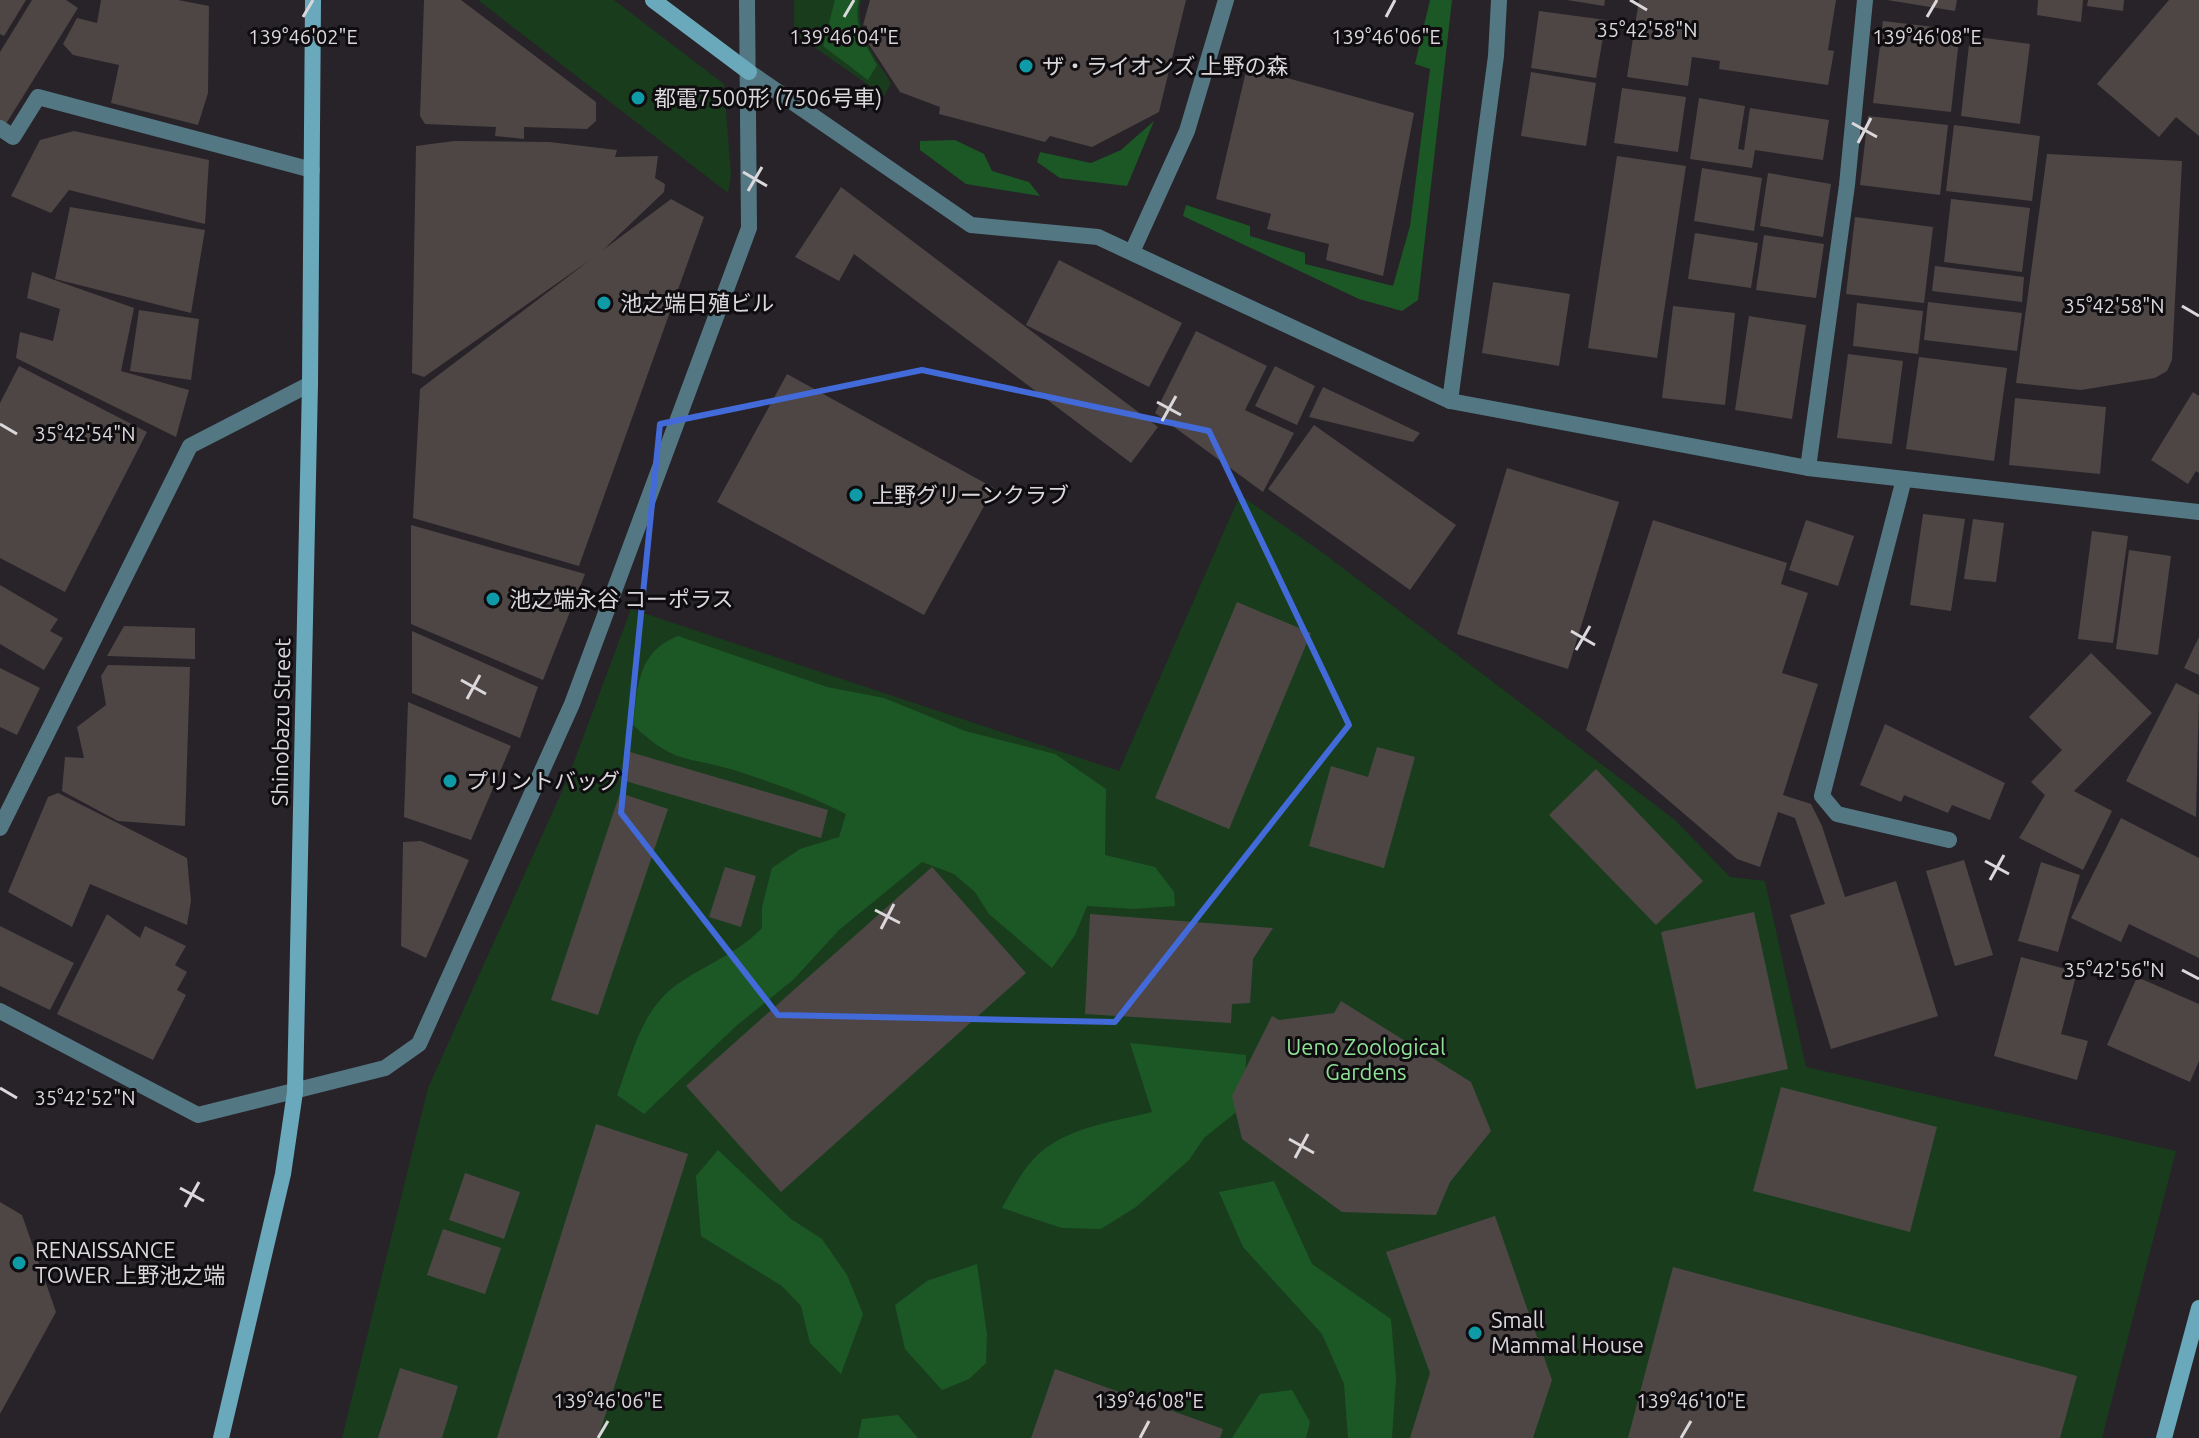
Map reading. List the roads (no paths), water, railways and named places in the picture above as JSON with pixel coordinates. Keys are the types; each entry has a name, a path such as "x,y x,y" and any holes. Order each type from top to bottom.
{"main road":[{"name":"Shinobazu Street","path":"221,1438 283,1174 295,1092 310,384 313,0"},
{"path":"653,0 749,72"},
{"path":"2164,1438 2199,1308"}],"street":[{"path":"0,1011 198,1115 385,1068 419,1044 572,704 749,228 747,0"},
{"path":"1132,252 1187,131 1226,0"},
{"path":"1450,401 1496,56 1499,0"},
{"path":"1808,468 1847,185 1865,0"},
{"path":"749,72 971,225 1098,237 1450,401 1808,468 2199,512"},
{"path":"0,128 13,137 38,97 312,170"},
{"path":"0,828 190,446 310,384"},
{"path":"1904,479 1822,796 1837,814 1949,840"}],"place":[{"name":"ザ・ライオンズ 上野の森","path":"1026,66"},
{"name":"都電7500形 (7506号車)","path":"638,98"},
{"name":"池之端日殖ビル","path":"604,303"},
{"name":"上野グリーンクラブ","path":"856,495"},
{"name":"池之端永谷 コーポラス","path":"493,599"},
{"name":"プリントバッグ","path":"450,781"},
{"name":"RENAISSANCE TOWER 上野池之端","path":"19,1263"},
{"name":"Small Mammal House","path":"1475,1333"}],"park label":[{"name":"Ueno Zoological Gardens","path":"1366,1060"}]}
